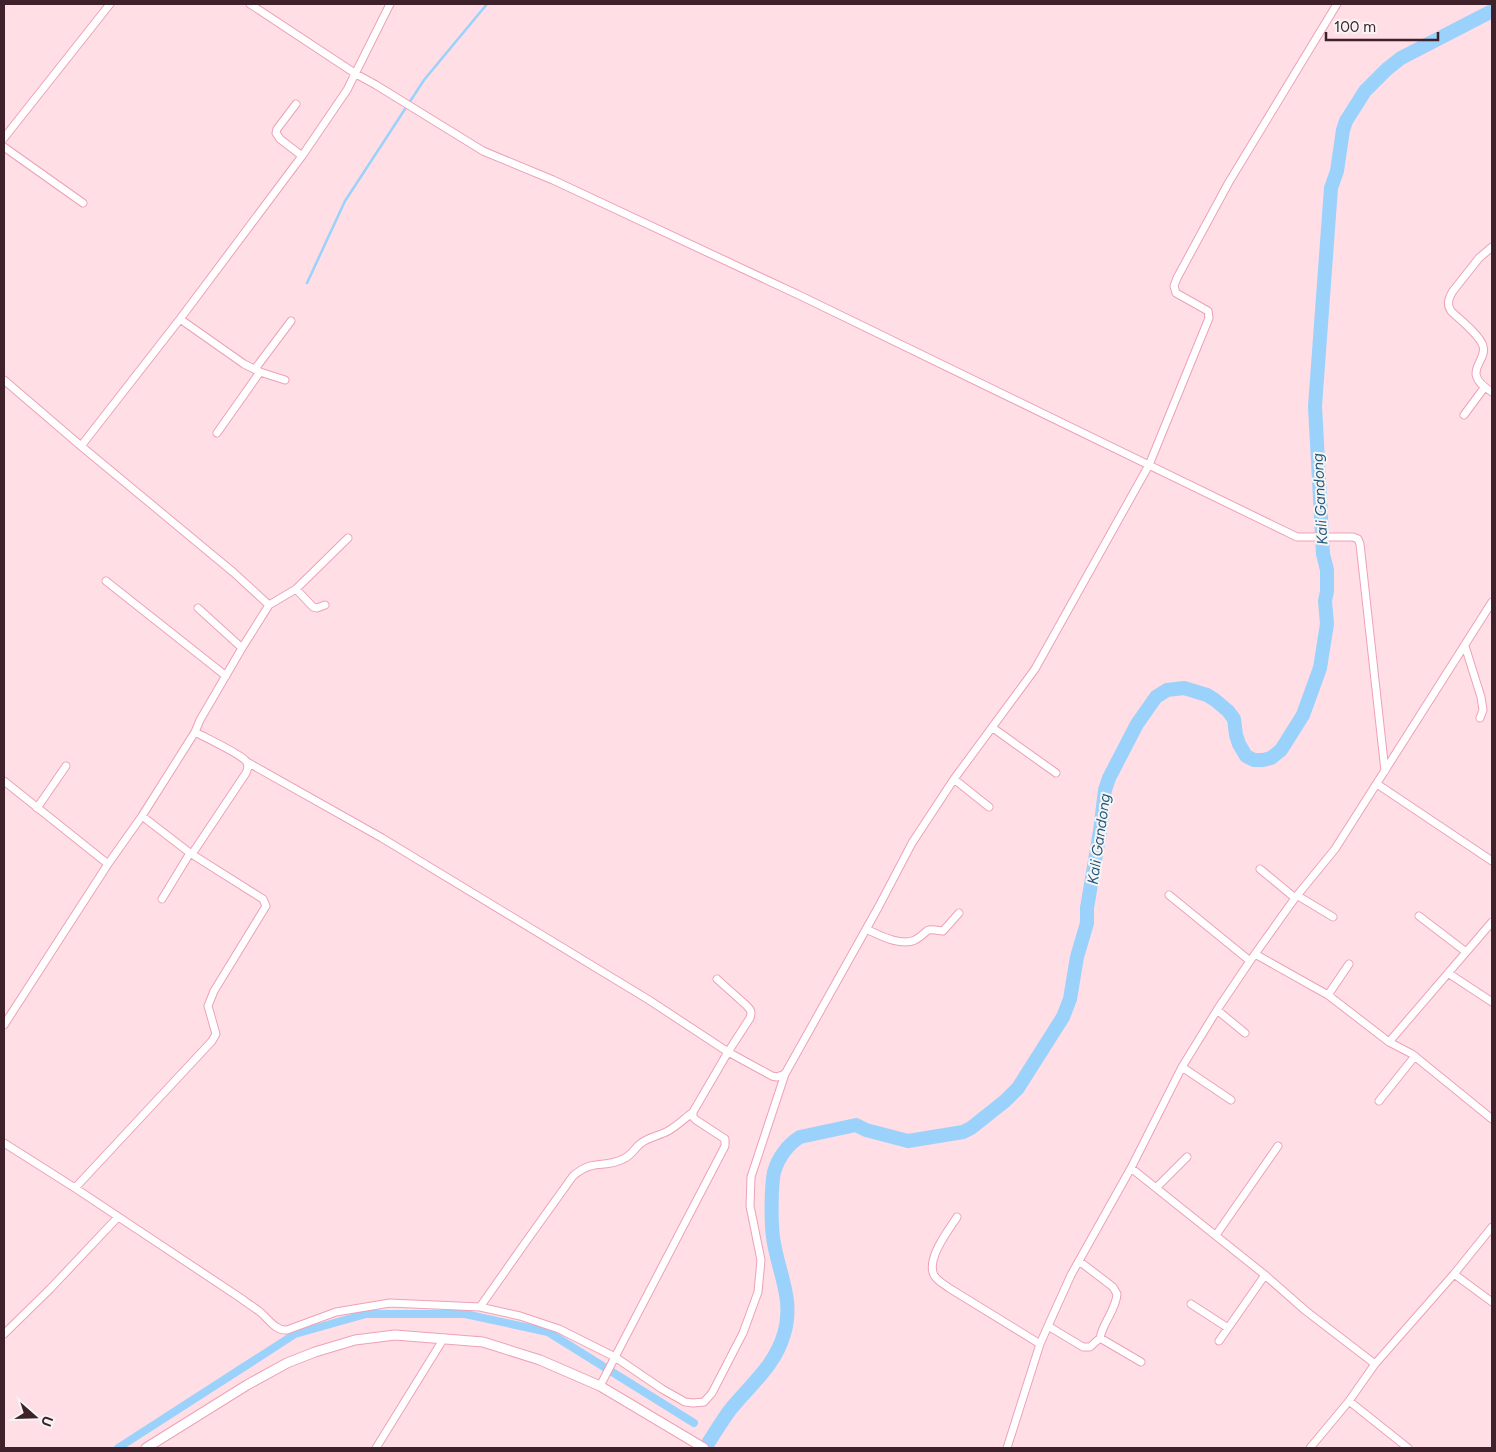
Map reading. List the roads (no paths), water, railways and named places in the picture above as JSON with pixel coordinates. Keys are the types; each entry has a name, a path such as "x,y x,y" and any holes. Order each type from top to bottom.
{"street":[{"path":"4,138 110,4"},
{"path":"250,4 356,74 483,151 553,180 803,297 1297,537 1356,537 1360,542 1385,771"},
{"path":"81,446 180,319 302,156 348,90 390,4"},
{"path":"4,1143 261,1312 272,1323 283,1330 336,1312 390,1303 480,1307 520,1316 559,1329 615,1357 662,1389 685,1402 693,1404 704,1402 712,1393 744,1333 758,1292 761,1260 750,1206 751,1177 785,1074 912,843 954,779 1036,669 1149,465 1209,318 1208,311 1176,293 1174,286 1177,278 1229,182 1337,4"},
{"path":"296,104 276,133 280,139 302,156"},
{"path":"4,146 83,203"},
{"path":"1492,247 1479,258 1453,291 1448,302 1451,311 1482,343 1484,352 1476,367 1476,372 1484,388 1492,392"},
{"path":"180,319 244,364 286,380"},
{"path":"217,433 291,321"},
{"path":"4,380 234,572 270,606"},
{"path":"1464,415 1484,388"},
{"path":"4,1025 108,864 142,816 195,732 242,648 270,606 296,589 348,538"},
{"path":"106,581 226,676"},
{"path":"296,589 313,607 325,605"},
{"path":"1007,1448 1040,1344 1048,1326 1079,1261 1131,1168 1182,1067 1216,1010 1250,961 1296,897 1335,848 1492,602"},
{"path":"198,608 242,648"},
{"path":"1464,646 1481,697 1483,710 1480,718"},
{"path":"993,728 1056,773"},
{"path":"195,732 391,843 650,1000 728,1052 772,1076 777,1077 785,1074"},
{"path":"162,899 246,773 248,767 246,762"},
{"path":"37,808 66,766"},
{"path":"954,779 989,807"},
{"path":"4,781 108,864"},
{"path":"1377,784 1492,861"},
{"path":"75,1188 212,1041 216,1034 209,1002 264,910 266,902 191,854 142,816"},
{"path":"1260,869 1296,897 1333,917"},
{"path":"1169,895 1250,961"},
{"path":"866,929 887,939 907,942 914,940 927,930 943,931 960,912"},
{"path":"1419,916 1466,952"},
{"path":"1388,1042 1492,922"},
{"path":"1255,954 1328,995 1388,1042 1415,1056 1492,1119"},
{"path":"1328,995 1349,964"},
{"path":"1448,973 1492,1002"},
{"path":"480,1307 573,1176 581,1170 596,1164 617,1162 624,1159 640,1144 649,1138 668,1131 693,1112 752,1013 751,1009 717,979"},
{"path":"1216,1010 1245,1033"},
{"path":"1379,1101 1415,1056"},
{"path":"1182,1067 1231,1100"},
{"path":"601,1383 725,1146 725,1139 696,1120 693,1117 693,1112"},
{"path":"1216,1235 1278,1146"},
{"path":"1156,1188 1187,1157"},
{"path":"1131,1168 1265,1275 1306,1311 1375,1364"},
{"path":"4,1334 50,1289 118,1217"},
{"path":"957,1218 939,1246 932,1267 933,1274 949,1288 1040,1344"},
{"path":"1310,1448 1349,1401 1375,1364 1454,1274 1492,1227"},
{"path":"1048,1326 1086,1348 1090,1347 1100,1338 1116,1301 1117,1294 1113,1287 1079,1261"},
{"path":"1454,1274 1492,1302"},
{"path":"1219,1341 1265,1275"},
{"path":"1191,1304 1228,1328"},
{"path":"146,1448 247,1385 287,1364 315,1352 355,1340 395,1335 483,1342 540,1360 601,1383 704,1448"},
{"path":"376,1448 444,1338"},
{"path":"1100,1338 1141,1362"},
{"path":"1349,1401 1408,1448"}],"waterway":[{"path":"307,283 345,201 424,80 487,4"},
{"name":"Kali Gandong","path":"705,1448 730,1410 775,1356 784,1334 787,1309 784,1285 773,1237 772,1186 778,1162 788,1147 800,1137 856,1125 866,1130 908,1141 963,1132 971,1128 1005,1101 1018,1088 1063,1017 1070,999 1077,957 1087,923 1087,908 1105,790 1109,778 1137,724 1156,697 1167,690 1184,688 1207,695 1215,700 1234,719 1239,744 1246,756 1254,760 1271,758 1281,750 1303,715 1320,668 1327,624 1325,601 1327,570 1323,554 1315,406 1331,188 1337,171 1343,130 1346,121 1365,91 1387,69 1401,58 1492,11"},
{"path":"118,1448 295,1334 366,1314 465,1314 548,1332 694,1423"}]}
